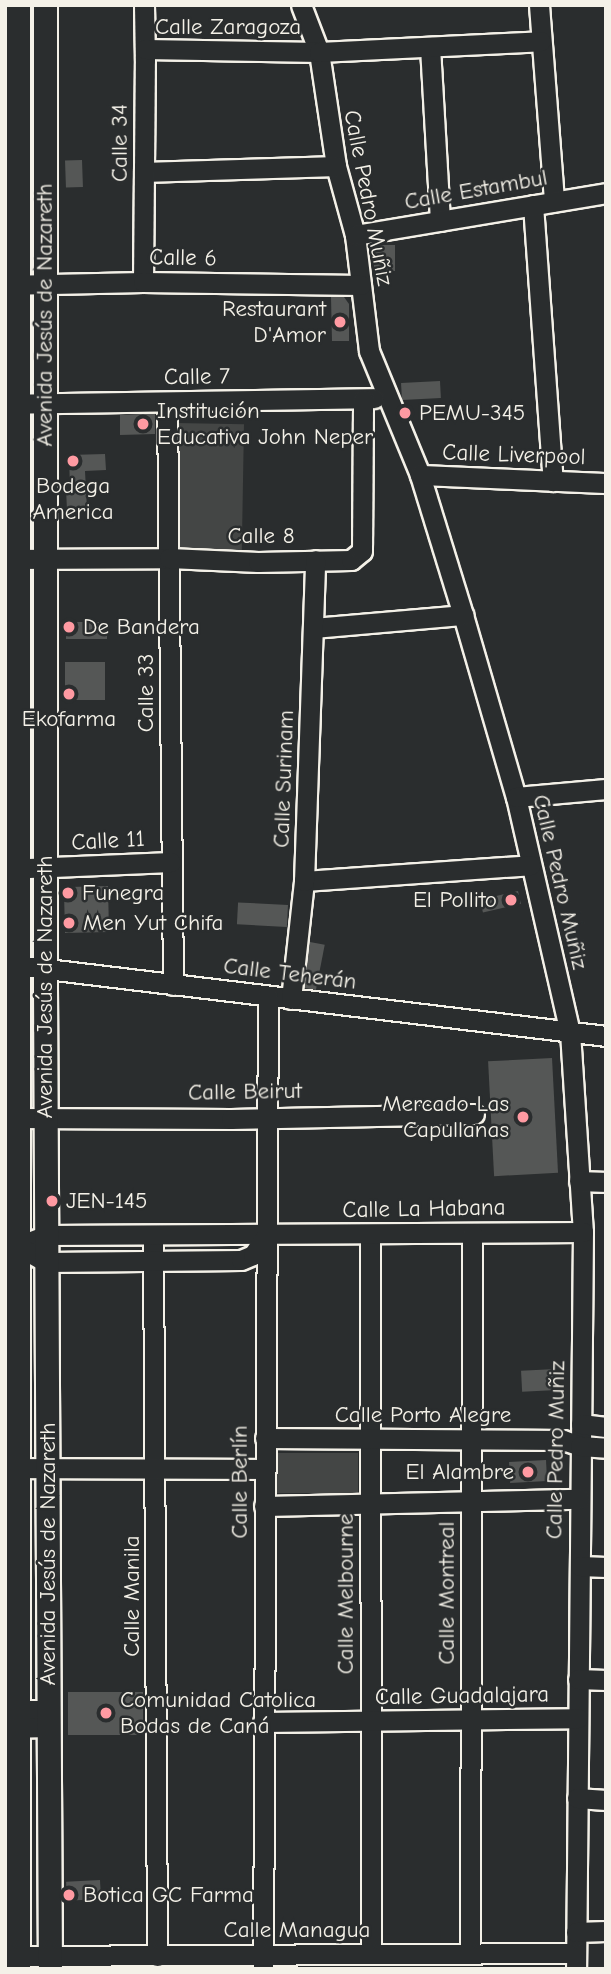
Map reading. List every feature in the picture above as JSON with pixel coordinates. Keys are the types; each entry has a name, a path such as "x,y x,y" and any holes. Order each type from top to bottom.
{"main road":[{"name":"Avenida Jesús de Nazareth","path":"18,5 12,59 12,965 18,1118 12,1246 12,1468 18,1642 12,1719 12,1901 18,1962"},
{"name":"Avenida Jesús de Nazareth","path":"45,5 44,969 50,1962"},
{"path":"18,1642 49,1642"}],"street":[{"name":"Calle 34","path":"143,275 144,5"},
{"name":"Calle Pedro Muñiz","path":"301,5 320,52 336,166 355,235 369,351 420,475 463,615 516,797 570,1032 583,1232 576,1961"},
{"path":"539,5 554,201"},
{"name":"Calle Zaragoza","path":"145,55 320,52 541,41"},
{"path":"430,47 440,221"},
{"path":"12,59 45,55"},
{"path":"144,241 145,90"},
{"path":"144,172 336,166"},
{"name":"Calle Estambul","path":"355,235 606,192"},
{"path":"533,205 553,481"},
{"name":"Calle 6","path":"12,284 143,275 361,285"},
{"name":"Calle 7","path":"12,404 389,397"},
{"name":"Calle 8","path":"12,559 169,558 258,562 351,560 362,551 363,399"},
{"name":"Calle 33","path":"167,401 173,985"},
{"name":"Calle Liverpool","path":"420,475 606,483"},
{"name":"Calle Surinam","path":"291,999 304,881 315,561"},
{"path":"314,628 463,615"},
{"path":"516,797 606,789"},
{"name":"Calle 11","path":"12,869 171,862"},
{"path":"304,881 530,865"},
{"name":"Calle Teherán","path":"12,965 606,1036"},
{"name":"Calle Berlín","path":"262,1962 268,996"},
{"name":"Calle Beirut","path":"18,1118 230,1119 266,1116 474,1114"},
{"path":"579,1181 606,1182"},
{"name":"Calle La Habana","path":"12,1246 46,1235 266,1236 583,1232"},
{"name":"Calle Montreal","path":"470,1954 472,1233"},
{"name":"Calle Melbourne","path":"370,1235 371,1954"},
{"name":"Calle Manila","path":"153,1236 157,1955"},
{"path":"12,1246 46,1262 241,1260 253,1255 266,1236"},
{"path":"581,1424 606,1427"},
{"name":"Calle Porto Alegre","path":"265,1438 563,1440 580,1446 606,1448"},
{"path":"12,1468 264,1469"},
{"path":"264,1506 580,1499"},
{"path":"579,1566 606,1567"},
{"path":"578,1679 606,1680"},
{"name":"Calle Guadalajara","path":"263,1722 578,1718"},
{"path":"12,1719 49,1719"},
{"path":"578,1798 606,1800"},
{"path":"576,1932 606,1931"},
{"name":"Calle Managua","path":"18,1962 157,1955 262,1962 371,1954 470,1954 576,1961"}],"shaded area":[{"path":"176,423 244,424 242,560 174,559"},
{"path":"272,1453 358,1453 358,1493 272,1493"}],"building":[{"path":"82,160 83,187 66,188 65,161"},
{"path":"374,245 395,245 395,271 374,271"},
{"name":"Restaurant D'Amor","path":"331,297 344,297 349,304 349,341 332,341"},
{"path":"440,381 441,398 402,400 401,383"},
{"name":"Institución Educativa John Neper","path":"155,414 155,434 120,435 120,415"},
{"path":"105,454 106,470 85,471 87,509 67,510 66,489 70,489 69,455"},
{"path":"66,622 107,622 107,639 66,639"},
{"path":"65,662 105,662 105,700 65,700"},
{"path":"108,886 109,932 65,933 64,892 69,887"},
{"path":"518,891 521,904 483,912 480,900"},
{"path":"238,902 288,905 287,927 237,924"},
{"path":"310,942 325,945 316,990 301,987"},
{"name":"Mercado Las Capullanas","path":"552,1058 558,1173 494,1176 488,1061"},
{"path":"556,1369 557,1390 522,1392 521,1371"},
{"name":"El Alambre","path":"546,1460 547,1481 510,1483 509,1462"},
{"name":"Comunidad Catolica Bodas de Caná","path":"68,1692 143,1692 143,1735 68,1735"},
{"path":"100,1880 101,1899 67,1901 66,1882"}],"place":[{"name":"Restaurant D'Amor","path":"340,322"},
{"name":"PEMU-345","path":"405,413"},
{"name":"Institución Educativa John Neper","path":"143,424"},
{"name":"Bodega America","path":"73,461"},
{"name":"De Bandera","path":"69,627"},
{"name":"Ekofarma","path":"69,694"},
{"name":"Funegra","path":"68,893"},
{"name":"El Pollito","path":"511,900"},
{"name":"Men Yut Chifa","path":"69,923"},
{"name":"Mercado Las Capullanas","path":"523,1117"},
{"name":"JEN-145","path":"52,1201"},
{"name":"El Alambre","path":"528,1472"},
{"name":"Comunidad Catolica Bodas de Caná","path":"106,1713"},
{"name":"Botica GC Farma","path":"69,1895"}]}
